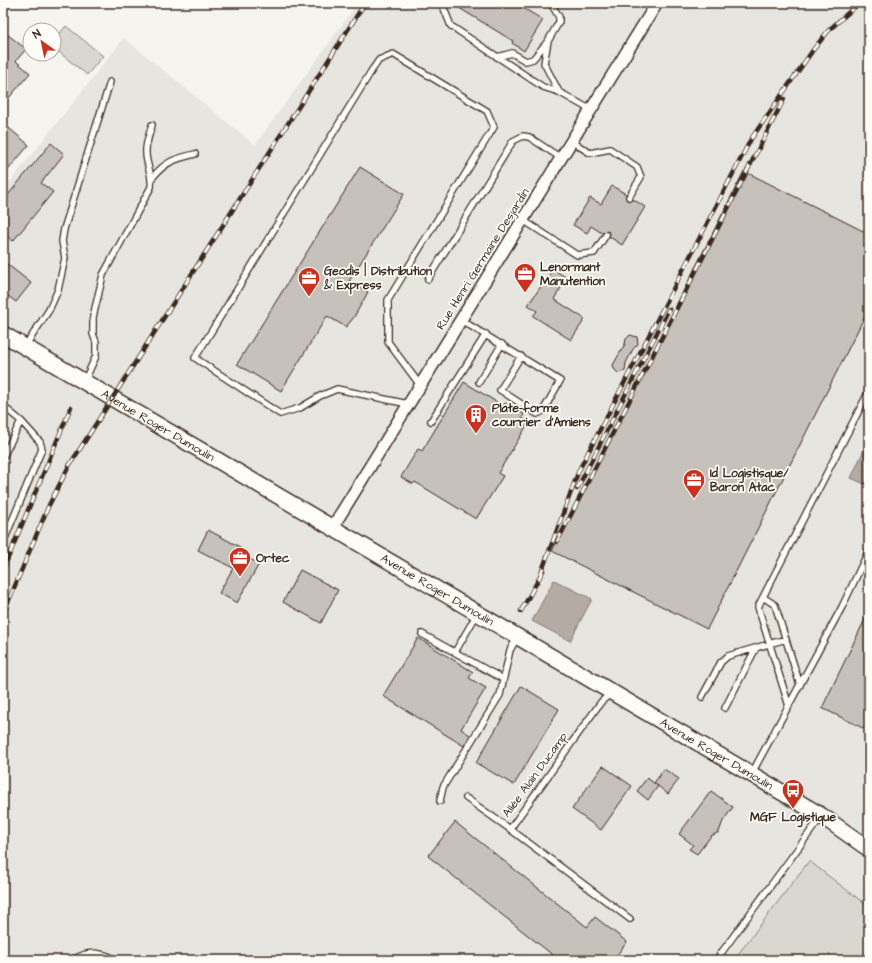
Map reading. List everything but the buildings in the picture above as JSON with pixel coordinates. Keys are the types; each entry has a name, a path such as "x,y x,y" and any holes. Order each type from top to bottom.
{"main road":[{"name":"Avenue Roger Dumoulin","path":"3,334 822,816 869,849"}],"street":[{"name":"Rue Henri Germaine Desjardin","path":"332,528 657,3"}],"lane":[{"path":"445,3 443,6 451,26 543,87 559,92 591,110"},
{"path":"498,57 512,53 526,61 533,59 548,41 559,22 559,17 552,5 549,3"},
{"path":"548,41 544,63 559,92"},
{"path":"408,404 337,389 320,396 300,408 280,414 195,358 372,70 379,60 393,54 487,111 494,127 388,300 388,342 420,385"},
{"path":"24,347 49,310 58,290 65,258 62,241 64,229 110,82"},
{"path":"152,125 145,151 147,164 153,177"},
{"path":"428,279 513,141 523,136 529,137 561,158"},
{"path":"571,141 590,153 610,149 638,167 641,177 629,197"},
{"path":"84,382 96,356 96,342 93,334 93,317 103,275 151,187 153,177 161,167 170,161 195,154"},
{"path":"523,220 577,255 594,253 606,235"},
{"path":"461,320 486,334 560,381 543,411 537,414 500,390 520,356"},
{"path":"430,422 486,334"},
{"path":"480,382 502,344"},
{"path":"789,706 758,607 869,391"},
{"path":"3,406 21,421 40,442 42,449 3,543"},
{"path":"3,457 21,421"},
{"path":"751,774 842,607 869,550"},
{"path":"763,597 775,605 800,685"},
{"path":"455,652 477,614"},
{"path":"422,634 503,678"},
{"path":"440,800 443,787 500,694 510,650 518,638"},
{"path":"702,697 721,662 728,656 786,640"},
{"path":"725,708 756,648"},
{"name":"Allée Alain Ducamp","path":"466,798 510,829 601,702 612,692"},
{"path":"716,960 822,816"},
{"path":"510,829 630,920"},
{"path":"73,960 80,956 97,952 118,960"}],"shaded area":[{"path":"358,3 869,3 869,960 3,960 3,191 124,38 255,145"},
{"path":"66,26 103,56 87,75 62,55 62,31"},
{"path":"869,439 869,486 851,478"},
{"path":"554,580 592,599 570,641 532,621"},
{"path":"809,861 869,907 869,960 748,960 739,953"}],"railway":[{"path":"3,614 49,505 69,466 365,3"},
{"path":"540,576 579,470 751,139 813,50 829,30 859,3"},
{"path":"557,542 784,99"},
{"path":"577,489 669,309"},
{"path":"3,570 71,407"},
{"path":"521,611 543,571"}],"place":[{"name":"Lenormant Manutention","path":"525,294"},
{"name":"Geodis | Distribution & Express","path":"309,298"},
{"name":"Plate-forme courrier d'Amiens","path":"476,434"},
{"name":"Id Logistisque/ Baron Atac","path":"694,500"},
{"name":"Ortec","path":"240,578"},
{"name":"MGF Logistique","path":"793,810"}]}
